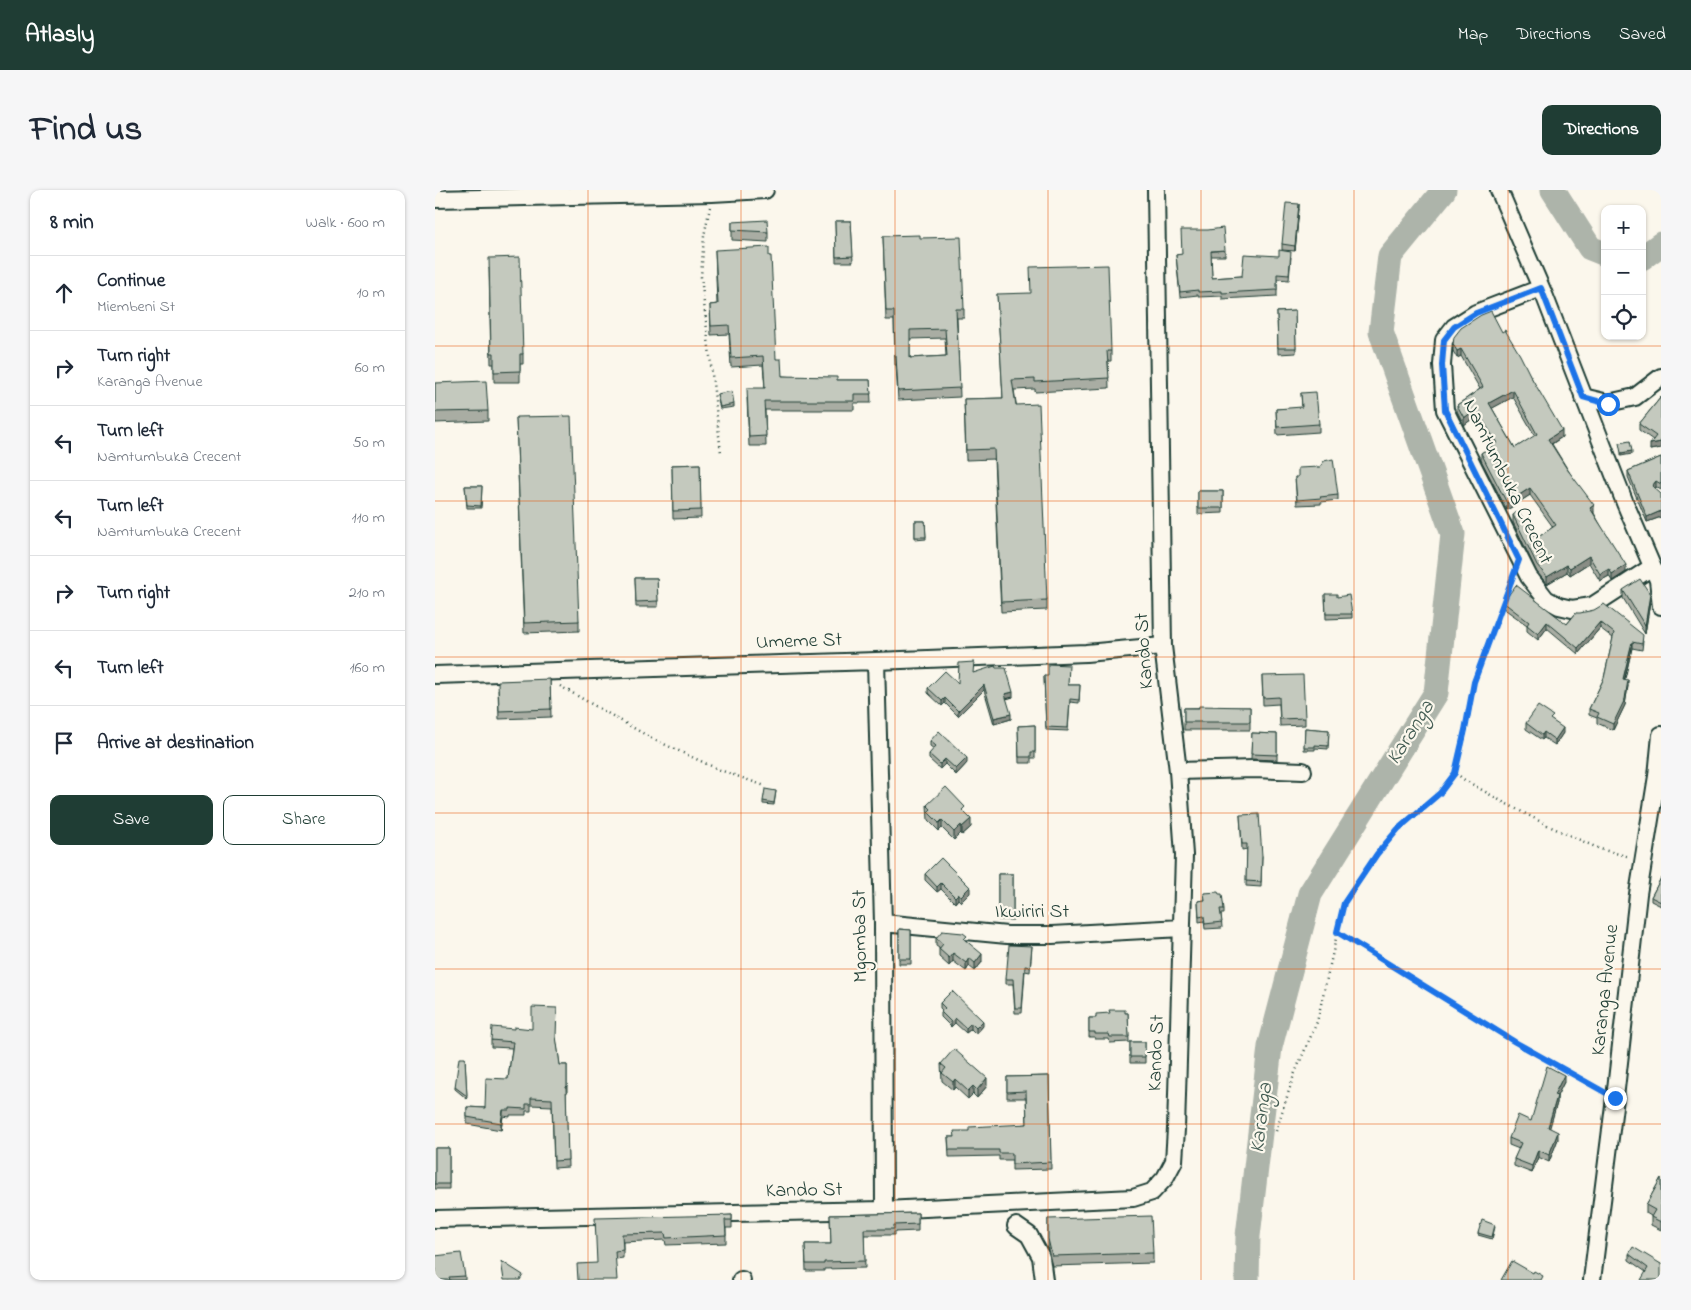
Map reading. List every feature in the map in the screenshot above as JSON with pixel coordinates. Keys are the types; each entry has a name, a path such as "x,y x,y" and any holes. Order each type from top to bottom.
{"street":[{"path":"435,199 712,193 765,190"},
{"name":"Kando St","path":"435,1219 884,1210 1133,1198 1152,1192 1165,1178 1173,1161 1176,1129 1184,855 1178,771 1163,646 1156,190"},
{"path":"1499,190 1541,288 1659,587"},
{"name":"Namtumbuka Crecent","path":"1541,288 1476,313 1454,327 1444,340 1442,365 1445,410 1519,560 1546,600 1572,609 1592,606 1659,587"},
{"path":"1583,397 1608,404 1654,393 1661,377"},
{"name":"Umeme St","path":"435,675 1086,653 1163,646"},
{"name":"Mgomba St","path":"876,661 883,923 884,1210"},
{"name":"Karanga Avenue","path":"1592,1280 1638,894 1659,777 1661,735"},
{"path":"1178,771 1254,769 1303,772"},
{"name":"Ikwiriri St","path":"883,923 1007,935 1052,935 1182,928"},
{"path":"1016,1226 1029,1234 1041,1257 1044,1280"}],"path":[{"path":"712,193 704,236 701,277 721,452"},
{"path":"1276,1131 1295,1075 1317,1022 1344,903 1377,854 1398,829 1440,793 1455,773 1474,682 1519,560"},
{"path":"538,672 583,700 653,738 720,770 765,786"},
{"path":"1455,773 1551,828 1601,849 1644,861"},
{"path":"1337,932 1515,1042 1615,1098"}],"building":[{"path":"1286,203 1299,204 1295,246 1282,244"},
{"path":"767,220 768,232 732,230 732,222"},
{"path":"835,221 851,221 853,256 836,257"},
{"path":"1223,228 1225,250 1211,251 1212,278 1242,276 1244,254 1279,256 1279,250 1291,252 1289,275 1277,274 1277,290 1222,293 1222,291 1198,292 1198,290 1180,292 1176,255 1182,254 1181,230"},
{"path":"920,235 920,238 961,237 964,309 956,309 960,388 898,391 894,311 886,311 883,236","holes":["945,329 947,356 910,358 910,330"]},
{"path":"769,247 776,359 781,359 782,376 870,380 871,394 854,394 854,401 764,401 766,436 749,437 747,388 765,388 763,356 731,358 729,325 711,326 710,305 718,304 715,250"},
{"path":"520,257 523,354 520,354 520,371 494,372 494,353 491,353 489,258"},
{"path":"1108,265 1111,351 1107,351 1109,378 1035,382 1035,379 1012,380 1016,405 1039,404 1047,600 1001,602 994,449 966,450 964,399 1003,398 997,294 1031,293 1030,267"},
{"path":"1295,311 1296,348 1278,348 1277,312"},
{"path":"1491,311 1502,332 1505,330 1562,430 1548,439 1567,469 1594,505 1590,508 1626,565 1612,574 1609,569 1600,574 1589,556 1570,568 1567,565 1547,577 1537,565 1513,515 1518,511 1537,538 1556,525 1530,488 1507,503 1481,453 1497,443 1476,409 1464,418 1457,405 1483,387 1461,349 1457,351 1453,344 1454,337 1461,328","holes":["1513,390 1537,434 1515,448 1489,403"]},
{"path":"486,381 488,411 435,412 435,383"},
{"path":"732,391 734,404 720,407 717,394"},
{"path":"1316,392 1319,424 1277,427 1276,409 1302,407 1301,393"},
{"path":"1661,397 1661,442 1650,444 1656,436 1639,424"},
{"path":"571,416 579,621 524,623 516,417"},
{"path":"1630,441 1632,451 1621,453 1619,443"},
{"path":"1661,457 1661,484 1656,481 1652,486 1661,494 1661,511 1647,517 1628,471"},
{"path":"1333,459 1338,495 1297,500 1295,477 1298,477 1298,468 1320,467 1324,461"},
{"path":"700,464 701,510 673,511 672,465"},
{"path":"465,486 482,486 481,506 467,505"},
{"path":"1198,491 1223,491 1223,508 1198,508"},
{"path":"915,521 925,521 926,537 915,537"},
{"path":"635,578 657,578 658,601 636,602"},
{"path":"1640,579 1650,594 1645,626 1623,590"},
{"path":"1516,585 1567,624 1576,613 1594,610 1604,604 1643,635 1642,644 1632,642 1623,679 1628,680 1625,699 1613,724 1597,717 1599,713 1589,709 1604,678 1614,633 1600,622 1578,648 1547,622 1538,634 1527,625 1529,622 1503,602"},
{"path":"1325,594 1337,594 1337,597 1349,595 1352,614 1326,614"},
{"path":"974,662 973,673 995,666 996,668 1006,668 1013,692 1005,694 1011,714 994,718 984,685 958,711 945,698 942,701 928,688 945,671 958,683 959,663"},
{"path":"1048,664 1069,665 1068,685 1080,685 1079,700 1070,699 1068,728 1046,727 1044,676 1048,676"},
{"path":"1303,675 1305,718 1280,719 1279,697 1263,698 1262,676"},
{"path":"550,679 551,709 499,711 498,681"},
{"path":"1199,706 1250,707 1250,722 1184,722 1184,708 1199,708"},
{"path":"1538,706 1553,716 1550,719 1563,728 1555,740 1544,732 1542,735 1526,723"},
{"path":"1035,725 1035,752 1031,752 1031,757 1019,757 1018,726"},
{"path":"1305,728 1329,730 1328,746 1315,745 1315,747 1304,747"},
{"path":"939,731 967,758 956,769 945,759 940,764 929,754 936,746 930,741"},
{"path":"1252,733 1277,734 1277,755 1251,754"},
{"path":"946,787 965,807 962,810 971,819 954,832 942,820 939,823 928,812 931,809 927,805"},
{"path":"765,789 776,791 774,803 763,801"},
{"path":"1259,814 1262,856 1261,882 1246,881 1247,844 1242,844 1240,815"},
{"path":"941,858 970,887 961,896 958,894 955,897 941,883 937,887 925,874"},
{"path":"998,874 1013,874 1013,915 998,915"},
{"path":"1661,878 1661,902 1651,897"},
{"path":"1218,892 1222,894 1224,909 1220,909 1222,922 1205,924 1204,916 1199,917 1198,901 1205,900 1204,893"},
{"path":"899,929 911,930 911,959 899,959"},
{"path":"942,931 963,933 967,936 964,939 982,954 975,963 969,958 966,963 953,953 949,958 939,949 943,944 936,938"},
{"path":"1009,945 1032,946 1030,967 1025,966 1022,1008 1015,1008 1013,979 1006,979"},
{"path":"952,991 983,1021 976,1028 971,1023 966,1028 955,1018 951,1022 941,1012 945,1008 940,1003"},
{"path":"532,1007 557,1008 556,1036 560,1065 567,1065 568,1160 554,1161 552,1099 531,1098 531,1104 526,1104 526,1109 510,1108 510,1110 503,1110 501,1123 467,1117 467,1107 485,1108 486,1078 508,1079 513,1042 491,1040 492,1027 532,1029"},
{"path":"1109,1010 1125,1010 1125,1013 1128,1013 1129,1037 1110,1037 1109,1034 1089,1032 1089,1018 1096,1018 1096,1014 1110,1013"},
{"path":"1130,1042 1145,1042 1145,1057 1130,1057"},
{"path":"954,1049 987,1078 977,1090 973,1086 968,1091 955,1079 953,1082 942,1073 946,1068 941,1064"},
{"path":"459,1058 465,1058 467,1096 455,1087"},
{"path":"1547,1066 1564,1075 1554,1095 1557,1096 1548,1127 1558,1132 1549,1155 1538,1150 1532,1166 1514,1159 1521,1143 1509,1138 1518,1115 1531,1121"},
{"path":"1049,1076 1051,1162 1012,1164 1012,1153 999,1153 999,1150 949,1150 948,1137 955,1137 954,1131 969,1131 969,1127 1027,1124 1026,1091 1007,1092 1007,1077"},
{"path":"435,1148 449,1148 449,1184 435,1184"},
{"path":"1661,1178 1661,1222 1651,1217 1655,1210 1646,1205"},
{"path":"918,1213 918,1224 894,1225 894,1229 864,1229 865,1261 806,1264 805,1244 831,1244 830,1215"},
{"path":"732,1215 732,1220 725,1220 726,1235 666,1238 665,1233 622,1234 623,1250 615,1251 617,1280 578,1280 577,1264 597,1263 595,1218"},
{"path":"1151,1216 1153,1253 1052,1256 1048,1239 1048,1219"},
{"path":"1482,1220 1495,1225 1492,1237 1478,1233"},
{"path":"1633,1247 1661,1264 1661,1280 1641,1280 1648,1268 1629,1254"},
{"path":"461,1253 465,1276 449,1277 450,1280 435,1280 435,1256"},
{"path":"501,1261 523,1275 520,1280 504,1280"},
{"path":"1512,1261 1533,1273 1534,1271 1543,1276 1541,1280 1501,1280"}],"waterway":[{"name":"Karanga","path":"1247,1280 1248,1236 1270,1047 1310,894 1436,693 1453,534 1381,332 1390,256 1444,190"},
{"name":"Karanga","path":"1553,190 1590,248 1601,252"},
{"name":"Karanga","path":"1646,255 1661,244"}],"route":[{"path":"1608,404 1583,397 1541,288 1476,313 1454,327 1444,340 1442,365 1445,410 1519,560 1474,682 1455,773 1440,793 1398,829 1377,854 1344,903 1337,932 1515,1042 1615,1098"}]}
